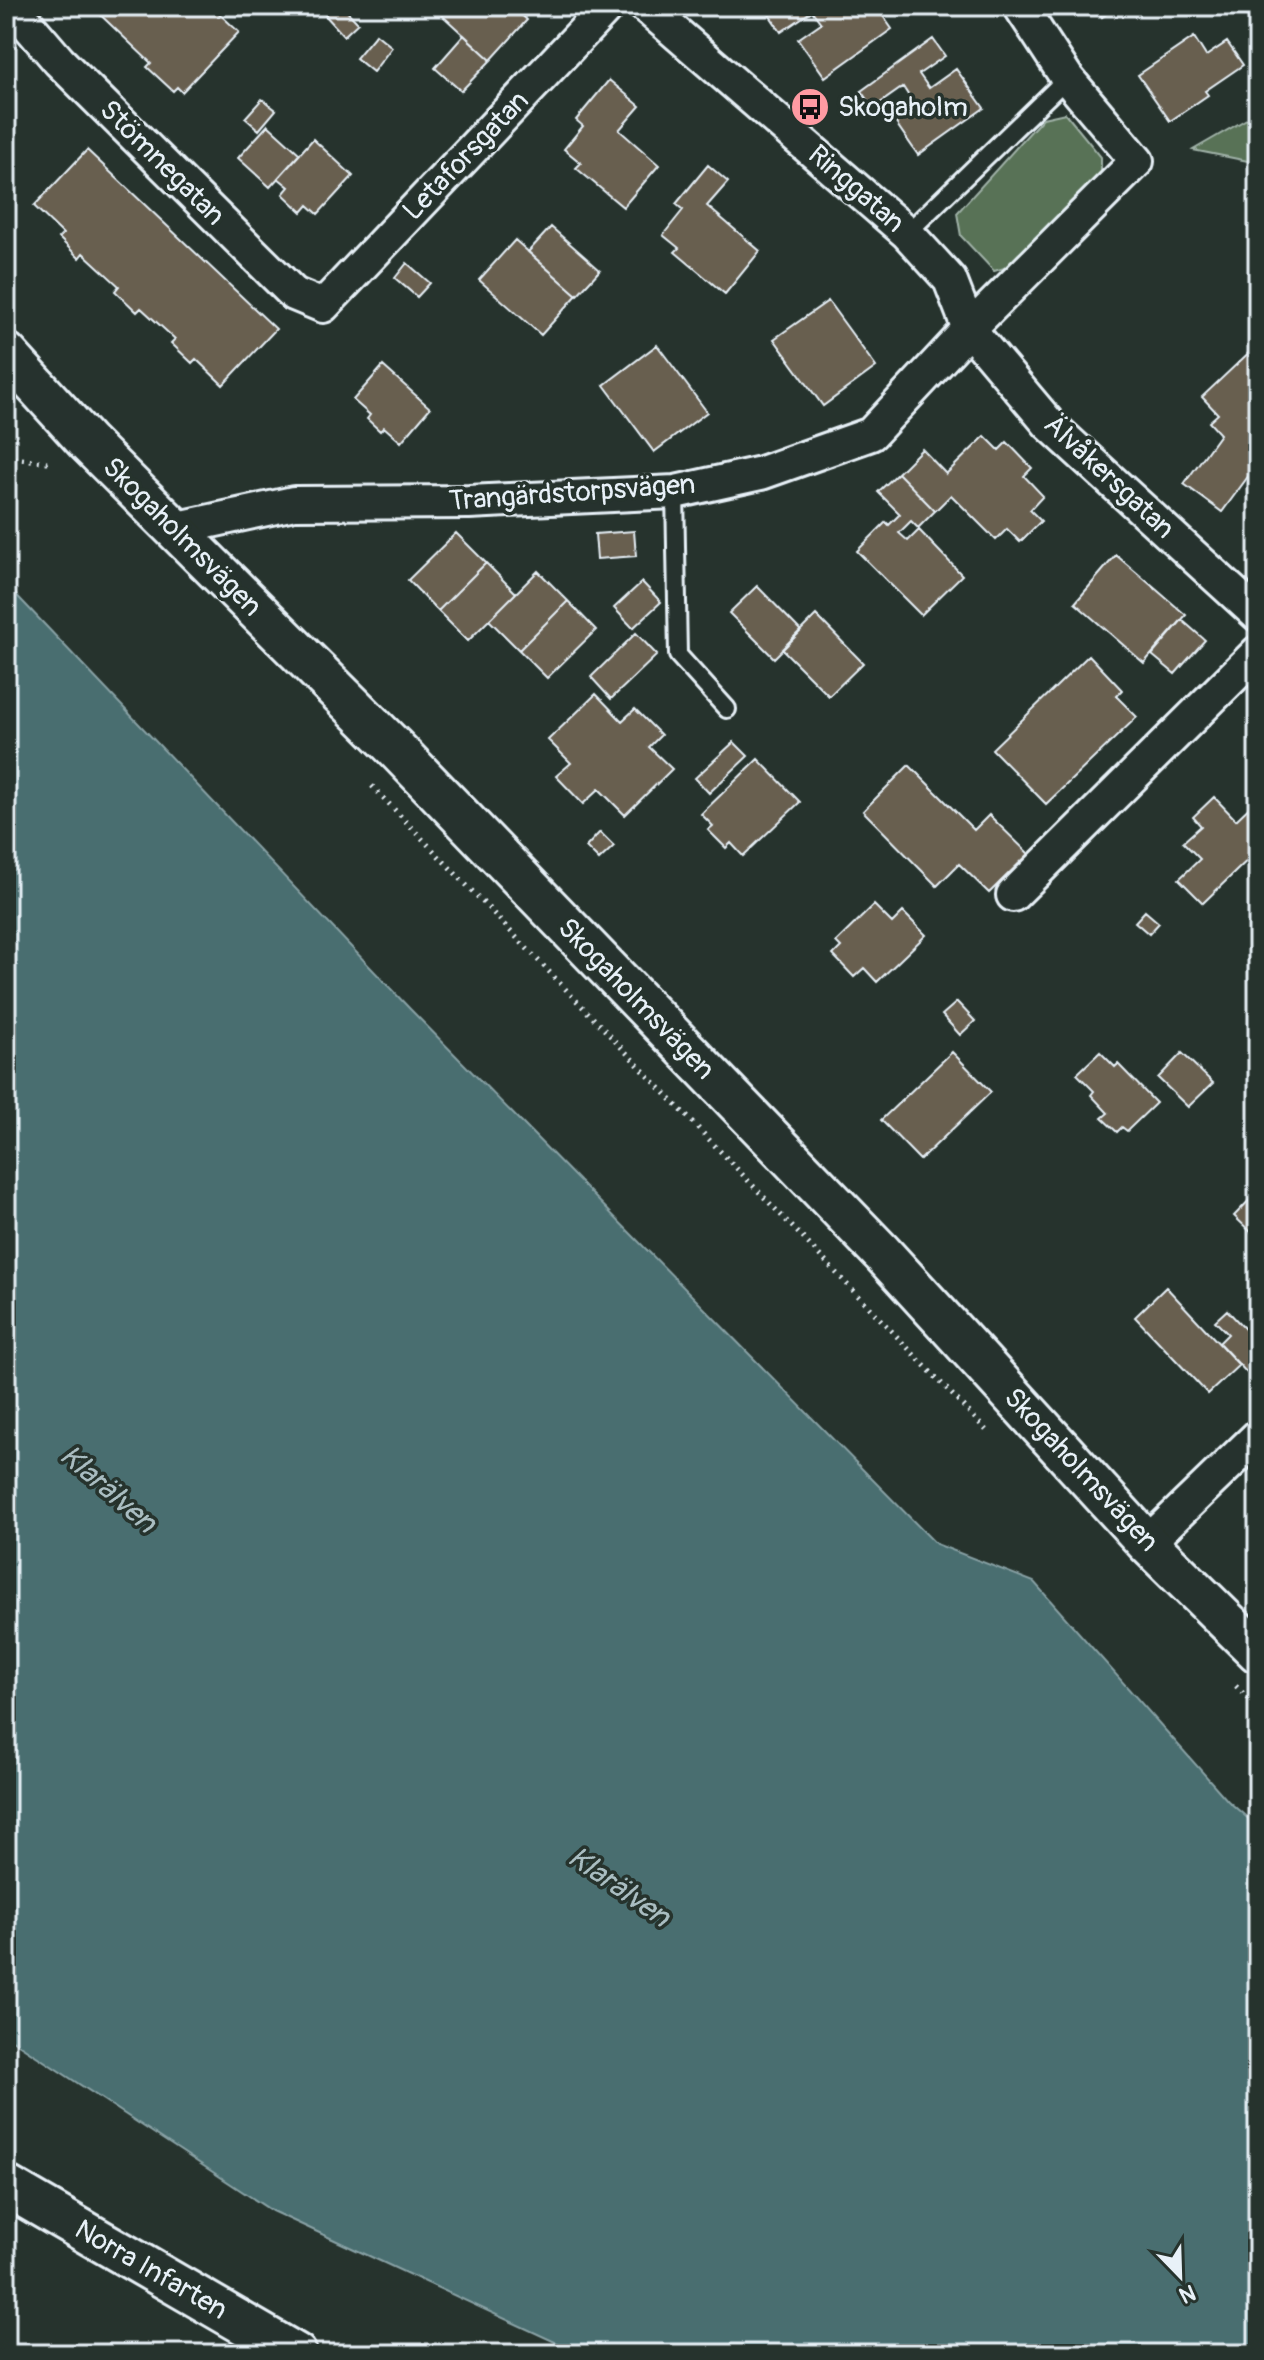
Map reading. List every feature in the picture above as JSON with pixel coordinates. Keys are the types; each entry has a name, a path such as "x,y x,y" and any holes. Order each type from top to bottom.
{"street":[{"name":"Stömnegatan","path":"12,6 59,61 294,294 323,306"},
{"name":"Letaforsgatan","path":"323,306 608,6"},
{"name":"Ringgatan","path":"645,6 907,233 950,280 969,329"},
{"path":"1020,6 1067,78"},
{"name":"Trangärdstorpsvägen","path":"174,529 294,503 469,502 675,492 761,473 871,434 969,329 1137,161 1067,78"},
{"name":"Älvåkersgatan","path":"969,329 1049,424 1258,615"},
{"name":"Skogaholmsvägen","path":"6,353 87,442 395,748 871,1242 1147,1543 1258,1652"},
{"path":"1013,895 1258,652"},
{"path":"1147,1543 1258,1436"},
{"name":"Norra Infarten","path":"6,2186 296,2354"}],"lane":[{"path":"907,233 1067,78"},
{"path":"675,492 678,655 727,709"}],"path":[{"path":"6,457 47,462 59,472"},
{"path":"368,782 987,1431"},
{"path":"1226,1676 1258,1708"}],"green space":[{"path":"1065,113 1101,157 1101,178 1022,263 994,271 961,236 957,213 1043,118"},
{"path":"1257,113 1258,163 1193,150"}],"water":[{"name":"Klarälven","path":"6,584 410,1009 936,1544 1034,1582 1228,1801 1258,1827 1258,2354 581,2354 272,2211 6,2036"}],"building":[{"path":"91,6 211,6 239,32 182,92 177,87 173,91 147,67 151,63"},
{"path":"335,6 342,6 358,23 344,36 325,15"},
{"path":"432,6 512,6 527,20 491,60"},
{"path":"778,6 833,6 836,10 841,6 876,6 892,29 825,77 798,39 821,23 812,11 781,32 768,13"},
{"path":"1095,6 1118,6 1102,17"},
{"path":"376,34 392,47 373,72 356,58"},
{"path":"464,35 491,60 461,91 435,68"},
{"path":"1194,37 1206,56 1227,42 1243,65 1205,91 1208,95 1170,121 1138,75"},
{"path":"933,39 945,56 919,74 929,88 956,69 984,108 918,155 891,116 912,101 903,87 873,108 861,91"},
{"path":"609,80 640,106 619,130 659,165 623,207 576,168 581,163 564,149 583,126 576,120"},
{"path":"262,99 276,110 259,130 245,118"},
{"path":"268,125 300,154 270,187 238,158"},
{"path":"313,139 353,176 318,214 308,205 302,212 283,194 289,187 278,178"},
{"path":"87,150 276,329 223,385 196,359 192,363 171,343 175,339 141,308 137,312 115,291 119,286 83,253 79,258 59,238 63,234 34,206"},
{"path":"708,165 728,182 707,206 760,251 725,294 675,252 679,248 663,235 683,210 676,204"},
{"path":"551,227 600,270 577,295 528,252"},
{"path":"515,240 577,295 541,335 479,280"},
{"path":"407,263 430,283 417,297 395,278"},
{"path":"828,301 876,367 823,406 774,339"},
{"path":"1258,344 1258,440 1252,446 1258,450 1258,463 1222,512 1184,484 1220,434 1209,422 1218,414 1202,397"},
{"path":"657,345 707,412 654,452 604,385"},
{"path":"383,366 430,408 401,442 384,427 380,431 367,419 370,415 353,400"},
{"path":"985,436 999,450 1007,442 1032,468 1024,476 1043,496 1030,510 1041,521 1020,542 1007,529 996,540 951,495 935,511 898,473 922,449 946,474"},
{"path":"898,473 935,511 918,528 911,521 899,533 908,541 919,530 962,575 921,615 857,551 886,522 889,525 900,514 878,492"},
{"path":"634,531 636,556 597,559 595,534"},
{"path":"456,533 486,563 438,611 408,580"},
{"path":"1116,555 1186,615 1144,663 1075,603"},
{"path":"486,563 516,593 468,641 438,611"},
{"path":"538,571 568,601 519,650 489,620"},
{"path":"642,582 661,602 633,628 614,608"},
{"path":"757,586 801,631 774,658 729,613"},
{"path":"568,601 596,630 547,678 519,650"},
{"path":"816,615 863,663 829,696 782,649"},
{"path":"1182,620 1205,640 1175,674 1152,655"},
{"path":"636,633 657,655 611,699 591,677"},
{"path":"1089,655 1122,690 1116,696 1137,717 1046,804 992,749"},
{"path":"596,694 622,721 635,709 661,735 649,747 672,769 625,815 599,789 583,804 556,776 571,763 548,740"},
{"path":"734,742 748,756 709,793 695,778"},
{"path":"758,759 800,802 743,856 731,843 726,848 708,830 713,826 701,814"},
{"path":"909,765 974,830 989,815 1029,854 989,893 959,864 937,886 863,811"},
{"path":"1214,797 1236,820 1258,799 1258,850 1203,903 1179,879 1200,859 1183,842 1201,826 1193,817"},
{"path":"600,832 614,846 599,860 586,847"},
{"path":"874,905 892,923 903,912 926,935 877,982 864,968 854,977 833,955 841,947 836,942"},
{"path":"1145,911 1159,923 1149,934 1135,922"},
{"path":"957,1002 975,1021 960,1035 942,1015"},
{"path":"952,1052 991,1092 920,1160 881,1120"},
{"path":"1100,1052 1115,1067 1118,1064 1156,1103 1127,1131 1122,1127 1117,1132 1102,1118 1108,1113 1091,1095 1094,1091 1077,1074"},
{"path":"1182,1053 1213,1083 1188,1107 1158,1078"},
{"path":"1258,1191 1258,1239 1234,1216"},
{"path":"1166,1287 1239,1365 1208,1394 1135,1317"},
{"path":"1227,1310 1258,1343 1258,1367 1249,1375 1219,1343 1228,1334 1215,1321"}],"place":[{"name":"Skogaholm","path":"810,107"}]}
